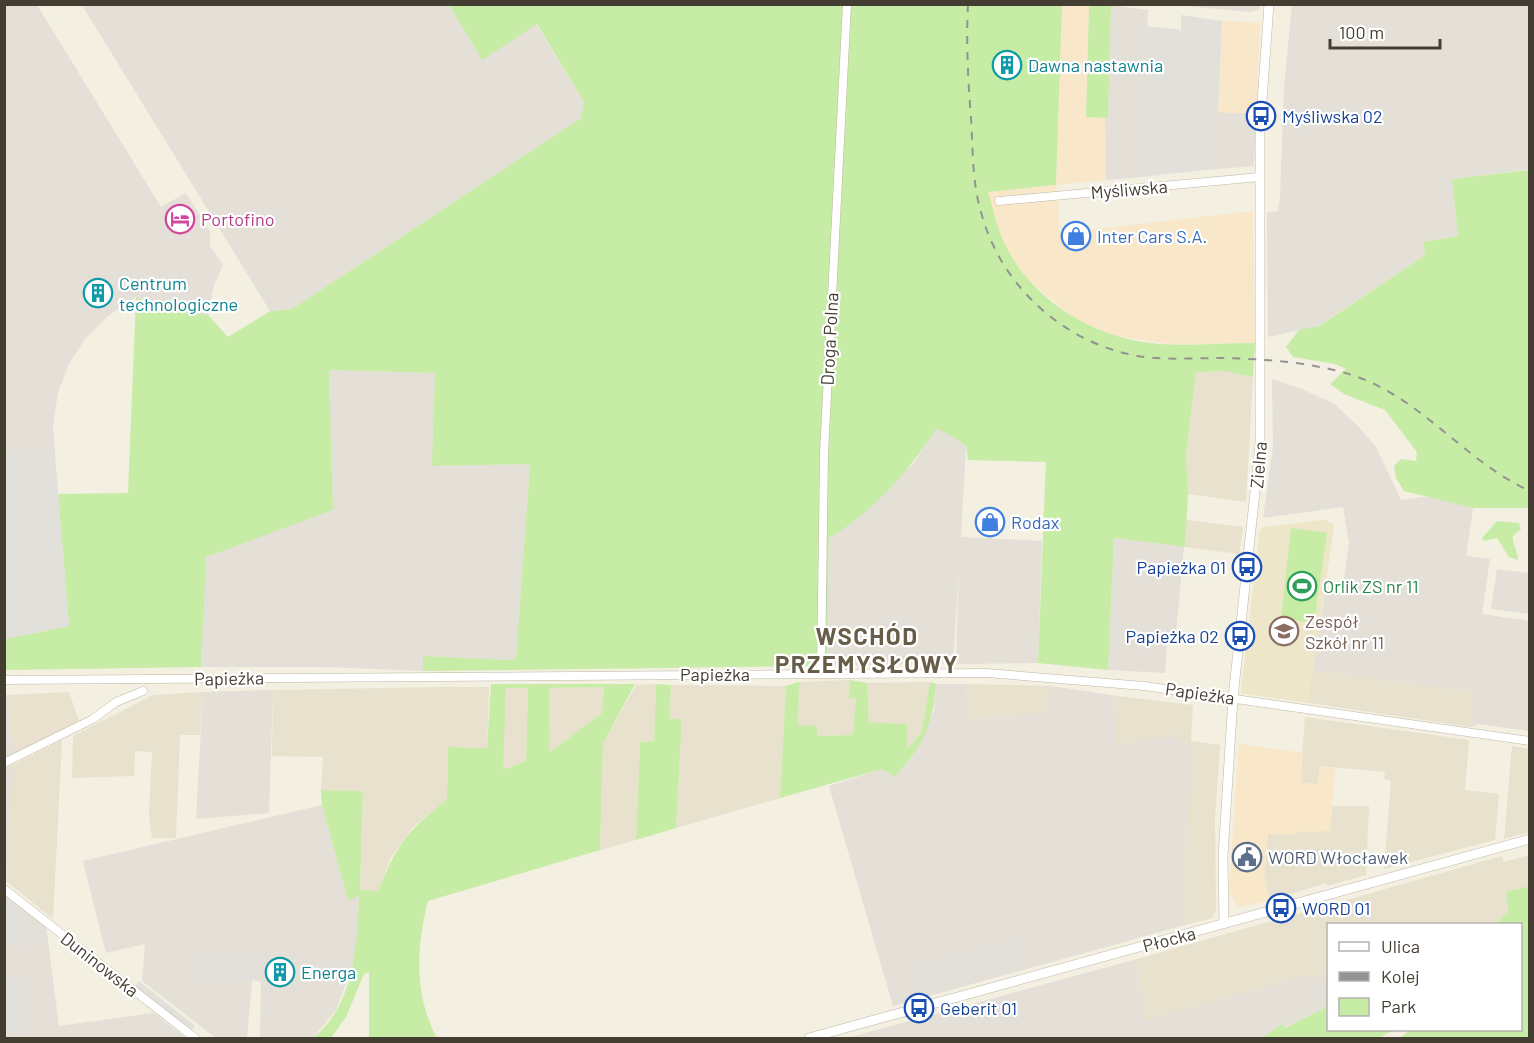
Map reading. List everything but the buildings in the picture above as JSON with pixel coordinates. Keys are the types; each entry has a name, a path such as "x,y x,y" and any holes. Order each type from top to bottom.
{"street":[{"name":"Droga Polna","path":"821,673 824,453 847,4"},
{"name":"Zielna","path":"1224,924 1223,856 1233,698 1260,445 1260,177 1264,55 1269,4"},
{"name":"Myśliwska","path":"999,201 1260,177"},
{"name":"Papieżka","path":"4,680 949,672 1049,676 1233,698 1530,741"},
{"path":"4,763 93,719 116,702 143,691"},
{"name":"Płocka","path":"809,1038 1530,839"},
{"name":"Duninowska","path":"4,889 195,1038"}],"shaded area":[{"path":"1260,4 1259,10 1250,12 1175,5"},
{"path":"4,5 37,5 161,207 186,193 210,232 210,246 223,265 214,285 208,315 173,311 136,297 108,316 85,339 69,364 58,392 53,425 55,455 5,453"},
{"path":"82,5 449,5 482,59 536,24 584,102 581,118 292,309 270,311"},
{"path":"1062,5 1089,5 1086,117 1105,118 1106,180 1056,185"},
{"path":"1111,5 1148,10 1142,177 1106,180 1105,118 1108,117"},
{"path":"1292,5 1529,5 1529,169 1452,179 1458,236 1424,242 1425,255 1318,326 1268,337 1267,213 1278,211 1280,199 1284,87"},
{"path":"1181,15 1222,21 1218,113 1207,113 1205,170 1142,177 1146,26 1181,30"},
{"path":"1222,21 1260,23 1256,114 1218,113"},
{"path":"1207,112 1256,114 1254,166 1205,170"},
{"path":"1056,185 1060,233 1253,211 1255,343 1170,344 1110,335 1071,316 1027,279 1014,262 1001,238 988,192"},
{"path":"329,370 435,373 433,466 530,464 516,658 512,660 424,656 423,671 325,667 201,667 205,556 333,510"},
{"path":"1224,371 1253,377 1246,502 1188,494 1186,455 1196,372"},
{"path":"1272,379 1302,389 1334,404 1358,426 1376,447 1401,500 1459,492 1473,508 1466,556 1490,559 1482,614 1529,621 1529,731 1479,724 1471,727 1474,691 1313,670 1325,592 1342,594 1349,543 1343,507 1263,518 1273,447"},
{"path":"937,427 966,445 961,537 1042,541 1038,663 956,664 959,567 953,663 827,666 829,538 914,463"},
{"path":"4,453 55,455 69,626 5,639"},
{"path":"1186,520 1243,527 1239,554 1185,547"},
{"name":"Zespół Szkół nr 11","path":"1325,520 1334,525 1313,669 1474,691 1471,727 1241,693 1260,530 1265,527"},
{"name":"Zespół Szkół nr 11","path":"1325,520 1334,525 1308,703 1241,693 1260,530 1265,527"},
{"path":"1114,538 1184,547 1175,643 1167,643 1165,673 1108,670"},
{"path":"1497,569 1529,573 1529,614 1491,609"},
{"path":"850,680 849,698 856,698 854,735 817,736 798,725 799,682"},
{"path":"930,682 922,732 907,751 869,723 867,683"},
{"path":"656,684 654,741 640,742 636,840 600,850 603,744 636,685"},
{"path":"936,684 966,684 968,719 1049,712 1051,686 1117,696 1115,746 1172,735 1191,749 1184,882 1185,925 893,1006 829,786 882,769 896,776 912,757 934,711"},
{"path":"966,684 1051,686 1050,712 968,719"},
{"path":"671,685 786,686 780,798 676,828 682,720 669,719"},
{"path":"489,687 487,748 448,747 447,799 413,827 391,857 378,891 360,890 363,791 321,790 323,757 272,756 273,690"},
{"path":"604,687 602,713 550,752 549,688"},
{"path":"506,688 528,688 526,761 502,771"},
{"path":"273,690 269,813 196,819 203,692"},
{"path":"69,692 79,721 14,754 8,695"},
{"path":"203,692 200,735 180,735 176,838 152,838 149,815 152,752 135,751 134,776 72,778 73,736 153,695"},
{"path":"5,695 8,695 14,754 5,759"},
{"path":"1117,696 1193,705 1191,741 1220,745 1215,818 1216,910 1212,918 1185,925 1184,882 1114,746"},
{"path":"1305,717 1469,740 1465,790 1499,794 1495,840 1384,869 1391,781 1384,779 1385,772 1320,766 1318,784 1300,783"},
{"path":"62,740 53,919 7,882 12,765"},
{"path":"1239,744 1303,753 1301,783 1318,784 1319,766 1335,768 1330,831 1297,832 1297,835 1268,834 1264,878 1270,900 1238,908 1229,891"},
{"path":"1512,746 1529,749 1529,832 1504,839"},
{"path":"12,765 7,882 4,880 4,769"},
{"path":"322,805 348,900 359,896 357,954 336,1010 313,1038 260,1038 261,982 252,980 247,1038 216,1038 142,981 145,944 106,953 83,861"},
{"path":"1332,806 1369,806 1366,875 1327,886 1327,883 1270,900 1264,878 1268,834 1296,835 1296,832 1330,831"},
{"path":"1529,855 1529,886 1506,892 1508,911 1499,923 1327,923 1327,974 1315,978 1304,976 1144,1022 1137,959 1502,856 1504,862"},
{"path":"4,893 46,925 59,1026 154,1013 186,1038 5,1038"},
{"path":"12,905 31,920 35,935 32,942 5,946 5,906"},
{"path":"1017,941 1023,961 926,990 920,969"},
{"path":"192,954 256,958 255,979 191,976"},
{"path":"1137,959 1144,1021 1304,976 1315,978 1327,974 1327,1006 1284,1028 1282,1024 1262,1038 847,1038"},
{"path":"17,978 24,1033 6,1036 5,979"},
{"path":"139,981 195,1026 191,1031 135,986"}],"green space":[{"path":"449,5 1062,5 1056,185 988,192 996,222 1015,262 1047,298 1067,313 1111,334 1135,341 1159,344 1255,343 1253,377 1224,371 1196,372 1186,455 1188,494 1185,547 1114,538 1108,670 1038,663 1046,462 968,460 966,445 937,428 889,489 861,515 829,538 827,666 423,671 423,656 512,660 516,657 530,464 432,466 435,373 329,370 333,510 206,557 201,667 5,670 4,639 69,626 58,494 128,493 136,297 173,311 208,315 228,337 270,311 292,309 581,118 584,102 537,24 482,60"},
{"path":"1089,5 1111,5 1108,118 1086,117"},
{"path":"1529,170 1529,508 1473,508 1404,491 1396,478 1394,466 1401,459 1416,461 1417,452 1385,410 1344,394 1330,384 1346,369 1335,364 1293,357 1286,347 1299,330 1319,326 1425,255 1423,242 1458,236 1452,179"},
{"path":"1497,521 1519,523 1521,529 1513,536 1518,560 1509,557 1497,538 1484,541 1482,538"},
{"name":"Orlik ZS nr 11","path":"1291,528 1327,533 1314,623 1281,618"},
{"path":"850,680 867,683 869,723 907,724 907,750 922,732 930,682 936,684 929,723 919,745 895,777 882,769 780,798 786,686 799,682 798,725 817,726 817,736 853,735 856,698 849,698"},
{"path":"491,684 635,684 603,744 600,850 428,901 421,936 419,971 424,1005 437,1038 369,1038 369,972 364,974 346,1017 331,1038 313,1038 338,1009 351,973 355,954 359,896 348,900 322,805 321,790 363,791 360,890 378,891 392,860 405,839 421,821 447,799 448,747 487,748","holes":["604,687 602,713 550,752 549,688","506,688 528,688 526,761 503,770"]},
{"path":"656,684 671,685 669,719 682,719 676,828 636,840 640,742 654,741"},
{"path":"1529,886 1530,966 1527,967 1530,967 1529,1038 1400,1038 1409,1031 1522,1031 1522,923 1497,923 1508,911 1506,892"},
{"path":"1327,1007 1327,1031 1392,1031 1379,1038 1262,1038 1282,1024 1285,1028"}],"railway":[{"path":"968,4 968,76 973,165 978,201 991,240 1004,265 1041,309 1064,326 1089,340 1116,351 1144,357 1271,360 1304,364 1352,375 1377,385 1400,399 1484,463 1530,491"}],"place":[{"name":"Dawna nastawnia","path":"1007,65"},
{"name":"Myśliwska 02","path":"1261,116"},
{"name":"Portofino","path":"180,219"},
{"name":"Inter Cars S.A.","path":"1076,236"},
{"name":"Centrum technologiczne","path":"98,293"},
{"name":"Rodax","path":"990,522"},
{"name":"Papieżka 01","path":"1247,567"},
{"name":"Orlik ZS nr 11","path":"1302,586"},
{"name":"Zespół Szkół nr 11","path":"1284,631"},
{"name":"Papieżka 02","path":"1240,636"},
{"name":"WORD Włocławek","path":"1247,857"},
{"name":"WORD 01","path":"1281,908"},
{"name":"Energa","path":"280,972"},
{"name":"Geberit 01","path":"919,1008"}],"district":[{"name":"WSCHÓD PRZEMYSŁOWY","path":"867,649"}]}
